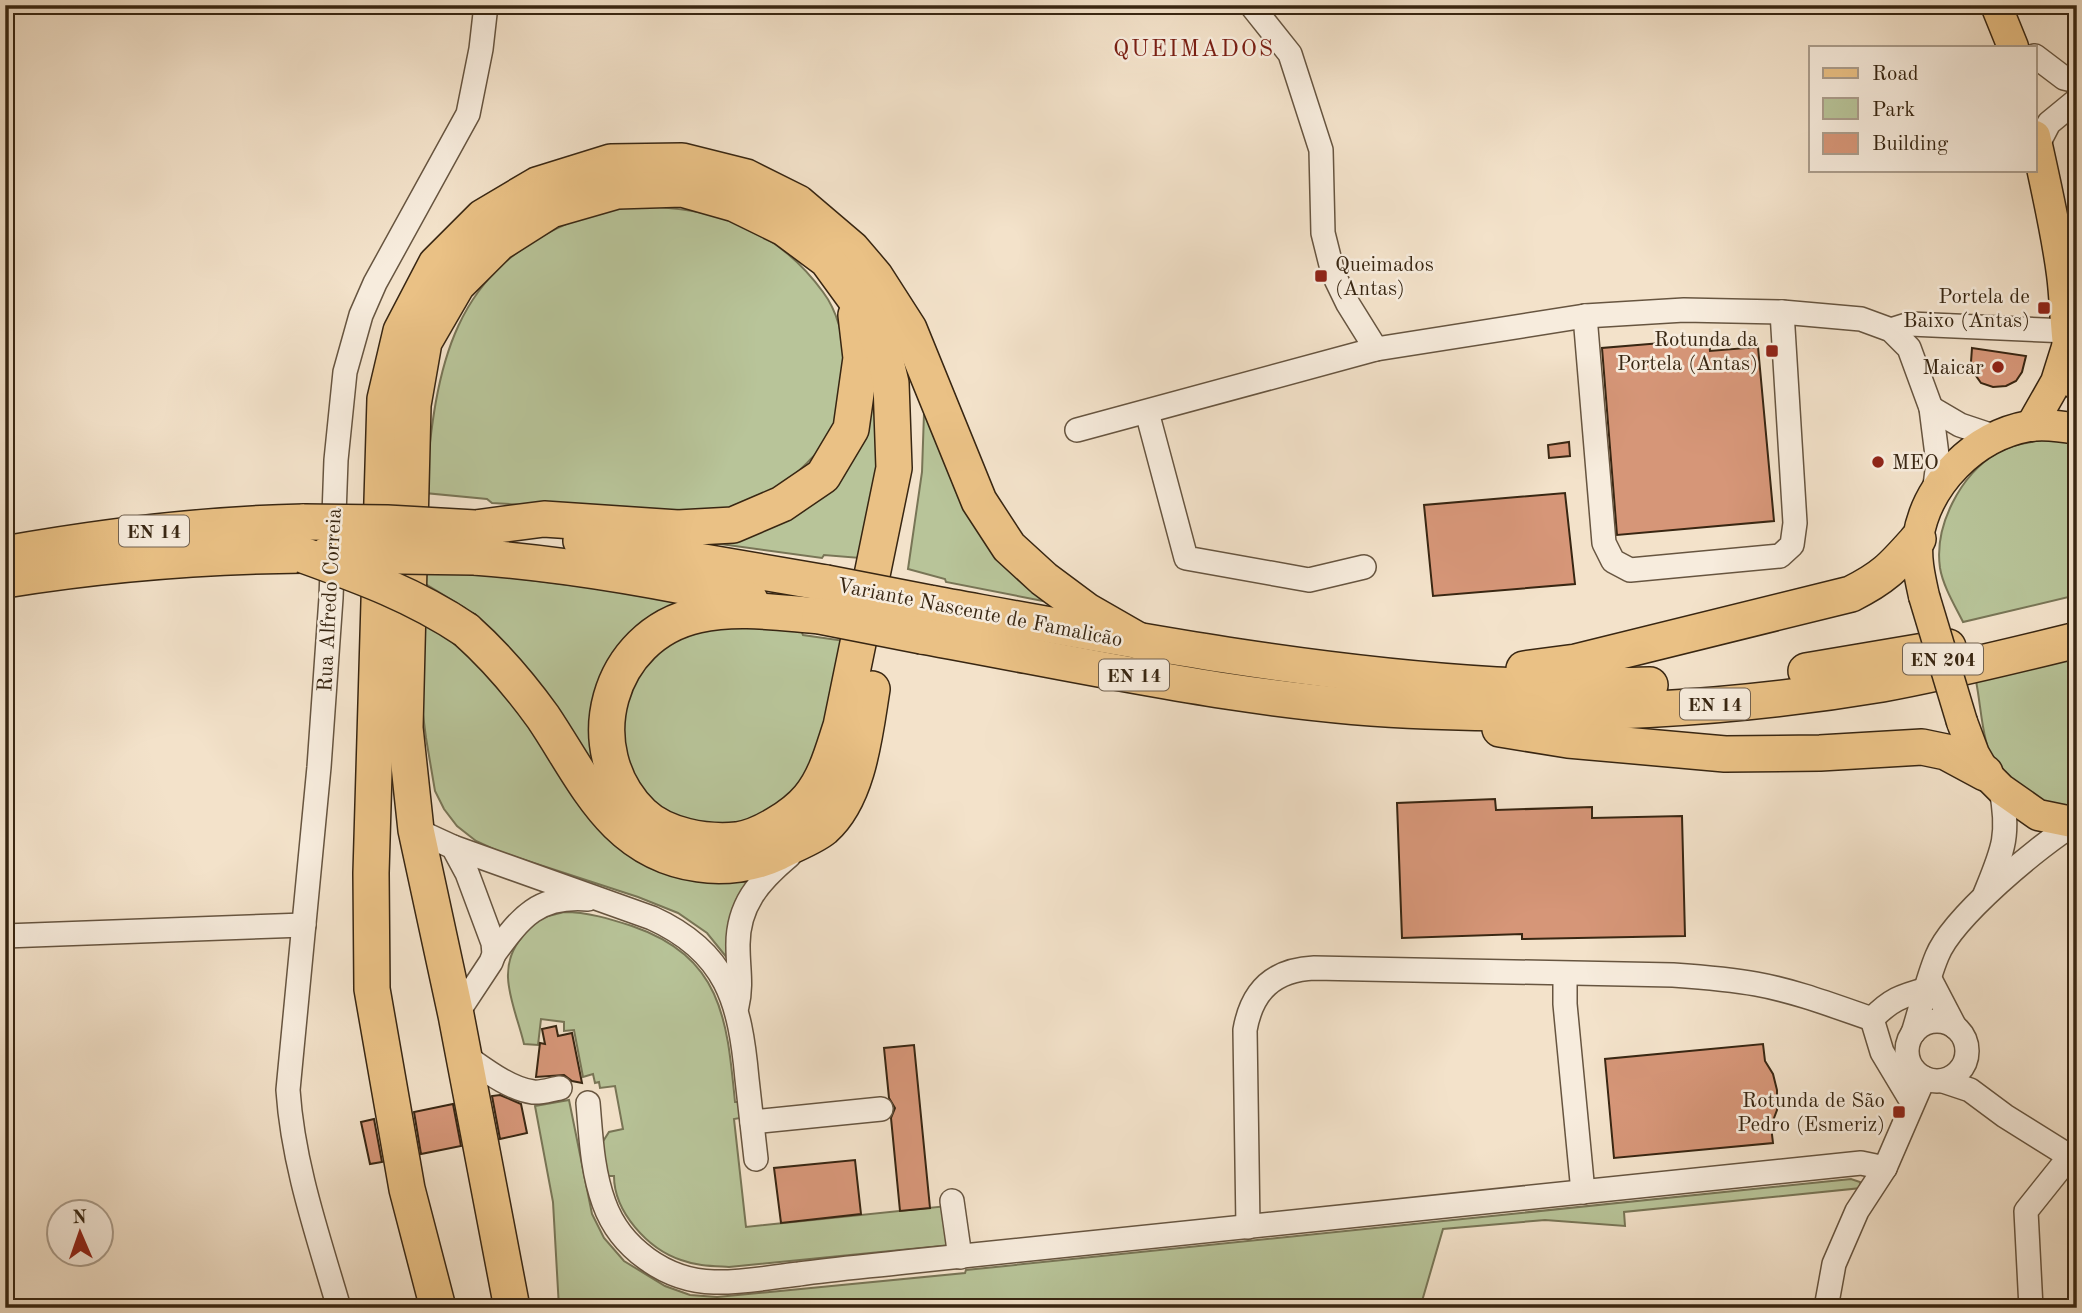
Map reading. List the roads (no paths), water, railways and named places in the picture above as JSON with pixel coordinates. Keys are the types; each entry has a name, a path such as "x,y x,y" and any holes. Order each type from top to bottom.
{"highway":[{"path":"438,1308 415,1226 374,1009 370,873 385,399 401,331 436,264 483,217 537,185 611,162 682,161 746,177 797,203 852,249 863,284 867,315 883,349 891,383 894,468 841,726 829,764 809,798 779,824 738,840 701,839 668,831 643,816 621,788 610,760 606,726 611,694 622,667 644,641 671,624 699,615 823,599"},
{"path":"512,1308 464,1055 416,830 405,728 413,405 424,342 457,285 499,243 551,210 617,191 682,189 734,204 784,228 863,284 909,328 979,501 1009,547 1044,579 1087,611 1141,642"},
{"path":"474,542 544,519 678,528 733,525 782,504 823,476 851,429 861,358 857,320 863,284"},
{"path":"304,539 395,590 432,607 466,630 488,650 514,679 605,811 624,832 650,848 680,861 711,866 738,864 771,856 824,828 838,810 852,782 861,752 909,475 913,397 898,338 863,284"},
{"name":"Variante Nascente de Famalicão","path":"5,554 166,529 304,539 592,543 823,599 925,619 1245,693 1425,711 1580,712 1743,702 1882,684 2077,640"},
{"name":"Variante Nascente de Famalicão","path":"5,580 167,560 304,539"},
{"path":"1404,678 1576,662 1851,594 1892,569 1918,539"},
{"name":"Variante Nascente de Famalicão","path":"925,619 1141,642 1312,668 1404,678 1562,687 1696,683 1803,672 1930,650 2077,615"},
{"path":"1348,705 1568,740 1724,754 1820,753 1922,747 1953,755 1993,781"}],"main road":[{"path":"1996,5 2019,46"},
{"path":"2036,141 2062,272 2071,369 2077,385"},
{"path":"2031,426 2056,382 2068,339"},
{"name":"EN 204","path":"2076,823 2038,815 1993,781 1974,754 1924,596 1919,571 1918,539 1934,493 1958,462 1975,448 1996,437 2031,426 2077,429"}],"street":[{"name":"Rua Alfredo Correia","path":"339,1308 306,1195 291,1128 289,1090 331,598 336,460 345,372 361,316 375,283 468,114 481,49 486,5"},
{"path":"1251,5 1290,54 1321,150 1323,233 1334,273 1348,304 1376,349"},
{"path":"2036,59 2064,78 2077,81"},
{"path":"2036,141 2049,123 2077,100"},
{"path":"1077,430 1376,349 1585,316 1684,310 1782,312 1861,319 1891,330 1909,348 1931,408 1938,463 1934,493"},
{"path":"1585,316 1604,543 1613,561 1630,570 1780,556 1792,545 1795,523 1782,312"},
{"path":"1891,330 1910,324 2068,339"},
{"path":"1931,408 1960,425 1996,437"},
{"path":"1147,412 1186,558 1309,580 1364,567"},
{"path":"1984,898 2003,849 2006,818 1993,781"},
{"path":"2031,1308 2026,1211 2073,1158 2004,1116 1970,1090 1915,1072 1909,1063 1908,1042 1938,954 1953,930 1984,898 2057,834 2076,823"},
{"path":"737,1009 741,987 738,946 740,923 746,902 778,865 824,828"},
{"path":"416,830 453,847 609,901 664,923 689,939 717,969 737,1009 744,1042 756,1159"},
{"path":"453,847 480,906 493,943 494,954"},
{"path":"456,1016 494,954 522,918 535,908 555,901 577,898 609,901"},
{"path":"5,936 304,925"},
{"path":"1248,1227 1245,1030 1256,995 1282,974 1314,968 1673,975 1756,984 1872,1019"},
{"path":"1565,974 1565,1004 1583,1192"},
{"path":"1872,1019 1893,1000 1928,984"},
{"path":"1928,984 1966,1041 1967,1058 1981,1084 2004,1116"},
{"path":"1872,1019 1882,1052 1909,1097"},
{"path":"1913,1033 1922,1025 1933,1021 1945,1022 1955,1027"},
{"path":"464,1055 494,1075 525,1090 539,1092 560,1088"},
{"path":"1933,1080 1954,1077 1967,1058"},
{"path":"1826,1308 1834,1264 1857,1211 1885,1168 1933,1080"},
{"path":"588,1103 590,1144 595,1168 604,1204 617,1230 639,1253 672,1273 711,1282 1861,1163 1885,1168"},
{"path":"752,1122 881,1109"},
{"path":"952,1201 960,1257"}],"place":[{"name":"Queimados (Antas)","path":"1321,276"},
{"name":"Portela de Baixo (Antas)","path":"2044,308"},
{"name":"Rotunda da Portela (Antas)","path":"1772,351"},
{"name":"Maicar","path":"1998,367"},
{"name":"MEO","path":"1878,462"},
{"name":"Rotunda de São Pedro (Esmeriz)","path":"1899,1112"}],"district":[{"name":"QUEIMADOS","path":"1194,48"}]}
